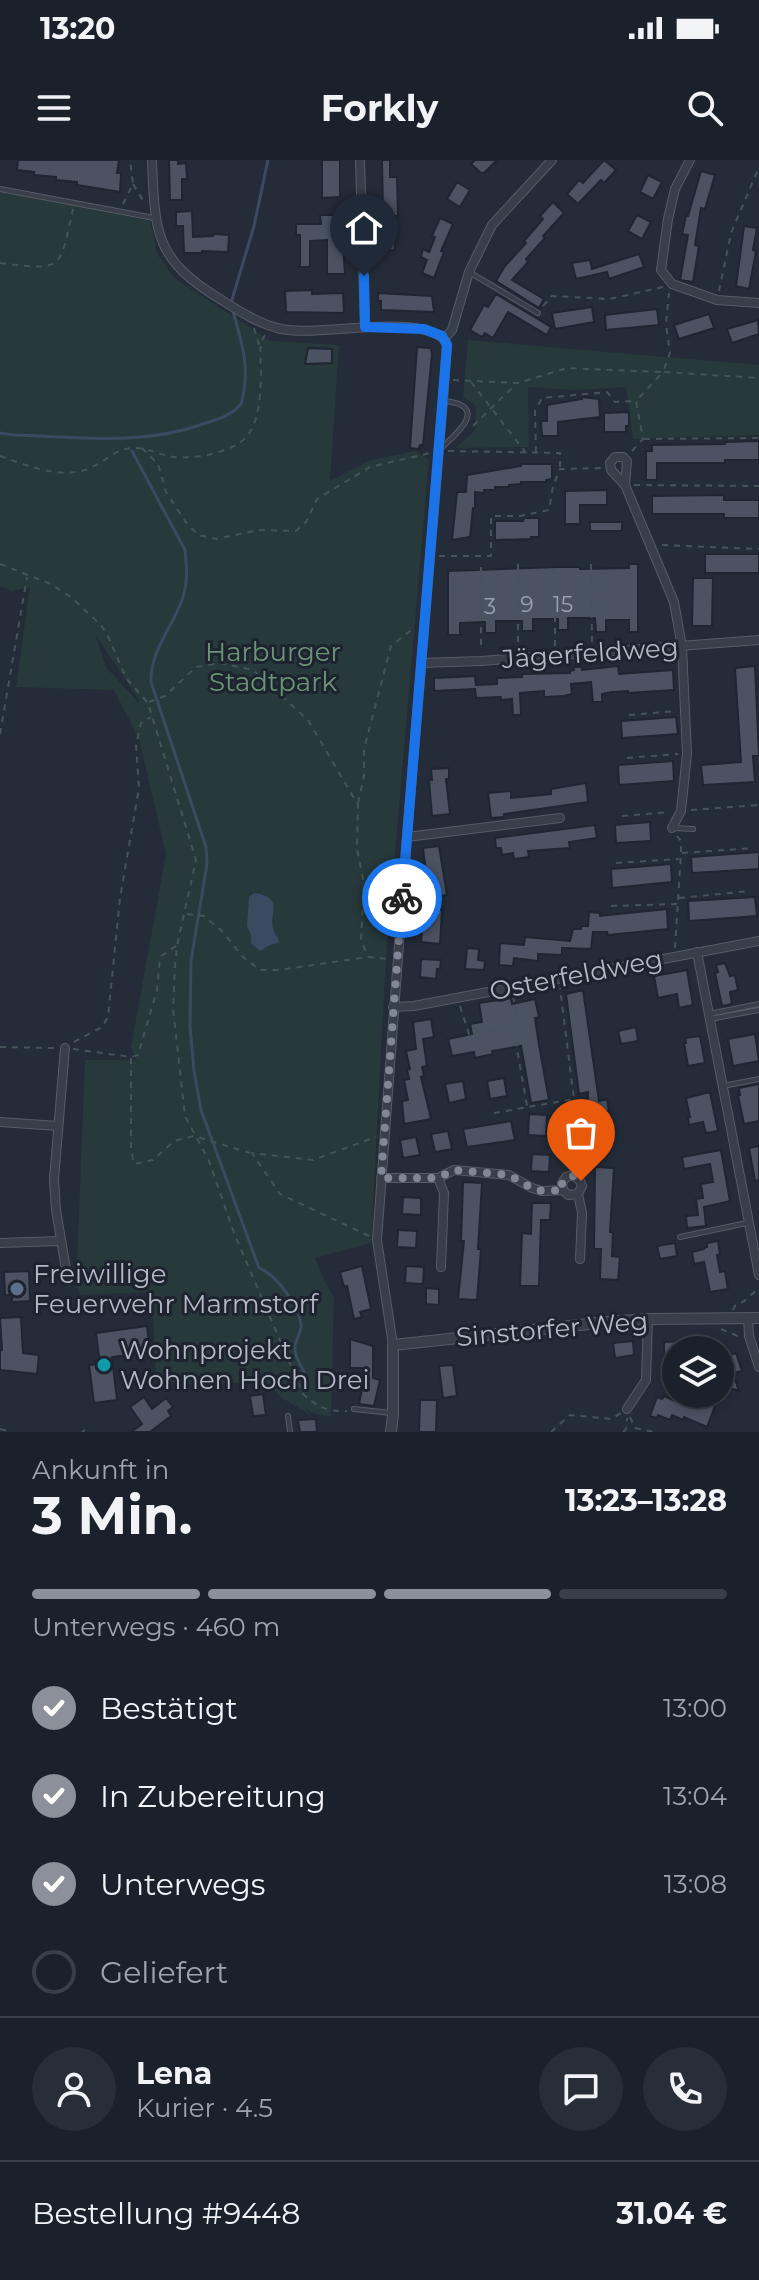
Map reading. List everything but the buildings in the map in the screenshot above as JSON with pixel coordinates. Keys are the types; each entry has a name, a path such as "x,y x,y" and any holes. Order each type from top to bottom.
{"street":[{"path":"152,160 161,242 177,267 224,302 273,326 303,331 365,327 424,329 438,333 447,345 377,1240 393,1345 391,1432"},
{"path":"360,160 365,327"},
{"path":"444,339 452,330 469,272 492,225 552,160"},
{"path":"690,160 675,189 661,270 672,284 717,300 759,303"},
{"path":"625,485 626,459 615,457 610,468 625,485 674,602 682,647 687,754 681,811 672,828"},
{"name":"Jägerfeldweg","path":"421,663 759,640"},
{"path":"407,837 560,818"},
{"name":"Osterfeldweg","path":"393,1007 414,1006 759,941"},
{"path":"697,952 759,1275"},
{"path":"65,1048 54,1179 60,1241 68,1281"},
{"path":"0,1122 58,1126"},
{"path":"574,1176 577,1136"},
{"path":"381,1178 438,1178 454,1170 509,1175 542,1191 563,1190 571,1196 578,1194"},
{"path":"563,1190 564,1180 574,1176"},
{"path":"574,1176 581,1181 578,1194 582,1213 580,1259"},
{"path":"438,1178 444,1193 441,1267"},
{"path":"0,1243 60,1241"},
{"path":"753,1318 749,1336 759,1367"},
{"name":"Sinstorfer Weg","path":"393,1345 648,1319 753,1318"},
{"path":"627,1409 646,1380 648,1319"}],"lane":[{"path":"0,189 157,218"},
{"path":"469,272 538,313"},
{"path":"439,451 464,428 468,419 463,405 443,400"},
{"path":"672,828 693,829"},
{"path":"710,1016 759,1004"},
{"path":"710,1016 759,1010"},
{"path":"723,1086 759,1079"},
{"path":"680,1237 749,1223"},
{"path":"354,1409 393,1414"},
{"path":"288,1416 290,1432"}],"path":[{"path":"130,160 133,184 148,209"},
{"path":"717,300 731,233 759,167"},
{"path":"123,213 124,201 133,184"},
{"path":"0,263 38,268 54,265 62,256 74,204"},
{"path":"538,313 552,296 610,299 672,284"},
{"path":"536,453 535,411 542,398 607,392 615,402 636,401 663,372 670,353 666,324 672,284"},
{"path":"0,456 38,469 75,472 91,468 119,450 142,448 171,457 190,457 211,454 243,440 251,430 261,380 259,346 254,326 246,314"},
{"path":"259,346 273,326"},
{"path":"444,380 518,383 567,368 759,378"},
{"path":"470,381 526,453"},
{"path":"464,428 473,426 518,383"},
{"path":"636,401 643,439"},
{"path":"626,459 643,439 759,438"},
{"path":"142,448 158,464 166,492 185,521 198,535 216,539 259,530 296,531 306,522 317,499 370,467 439,451 560,453 560,469 549,510 520,516 491,516 491,556 429,556"},
{"path":"560,469 610,468"},
{"path":"625,485 759,486"},
{"path":"649,545 759,549"},
{"path":"0,564 51,584 72,598 101,625 126,678 148,703 196,860 177,946 173,1009 185,1116 209,1161 234,1233 303,1394 317,1407 338,1411 354,1409"},
{"path":"518,564 518,658"},
{"path":"555,564 555,655"},
{"path":"591,564 592,653"},
{"path":"481,567 481,661"},
{"path":"0,734 27,576"},
{"path":"368,957 361,940 364,884 357,849 364,749 391,646 424,620"},
{"path":"148,703 165,696 196,667 220,663 253,670 308,720 358,805"},
{"path":"629,715 686,710"},
{"path":"65,1048 102,1027 108,1017 120,898 139,788 137,736 141,723 152,716"},
{"path":"627,758 687,754"},
{"path":"672,828 681,841 675,949"},
{"path":"681,853 754,848"},
{"path":"616,863 680,859"},
{"path":"678,898 750,891"},
{"path":"611,906 677,904"},
{"path":"185,914 204,916 222,931 243,957 260,970 368,957 397,960"},
{"path":"0,1047 65,1048 131,1057 138,1055 157,990 160,957 177,946"},
{"path":"494,1113 574,1099 559,978"},
{"path":"458,998 469,1034 513,1026 518,1023 512,987"},
{"path":"513,1026 527,1107"},
{"path":"131,1057 131,1148 134,1164 153,1160 174,1141 194,1136 252,1153 313,1160 385,1134"},
{"path":"252,1153 280,1194 377,1240"},
{"path":"733,1310 736,1304 759,1288"},
{"path":"627,1409 635,1428 654,1432"},
{"path":"551,1432 570,1415 611,1419 627,1409"},
{"path":"623,1432 626,1429 627,1409"},
{"path":"0,1429 12,1432"}],"green space":[{"name":"Harburger Stadtpark","path":"0,191 150,221 158,255 174,278 271,341 339,345 330,481 371,460 416,451 429,460 386,957 371,1243 315,1258 334,1297 331,1417 312,1413 305,1408 311,1415 282,1398 265,1381 204,1385 156,1381 152,1292 81,1295 76,1288 85,1060 136,1060 131,1047 166,854 139,739 114,690 16,687 30,587 12,591 0,586","holes":["95,634 139,703 106,667"]},
{"path":"468,340 759,365 759,435 633,439 626,387 575,390 528,387 529,447 456,448 475,430 476,406 463,397"}],"water":[{"path":"254,893 264,895 273,902 272,922 279,940 260,951 251,943 247,926 249,897"}],"waterway":[{"path":"231,303 254,226 268,160"},
{"path":"0,433 133,438 180,431 229,414 241,404 245,379 244,357 233,311"},
{"path":"132,451 185,550 184,594 154,660 151,682 206,847 207,864 191,961 190,1026 201,1110 259,1268 279,1284 299,1316 301,1328 295,1351 304,1372"}],"way so far":[{"path":"402,898 381,1178 438,1178 454,1170 509,1175 542,1191 563,1190 562,1183 566,1177 574,1176 581,1181"}],"place":[{"name":"Freiwillige Feuerwehr Marmstorf","path":"17,1289"},
{"name":"Wohnprojekt Wohnen Hoch Drei","path":"104,1365"}],"route":[{"path":"364,276 365,327 424,329 442,336 447,345 402,898"}]}
